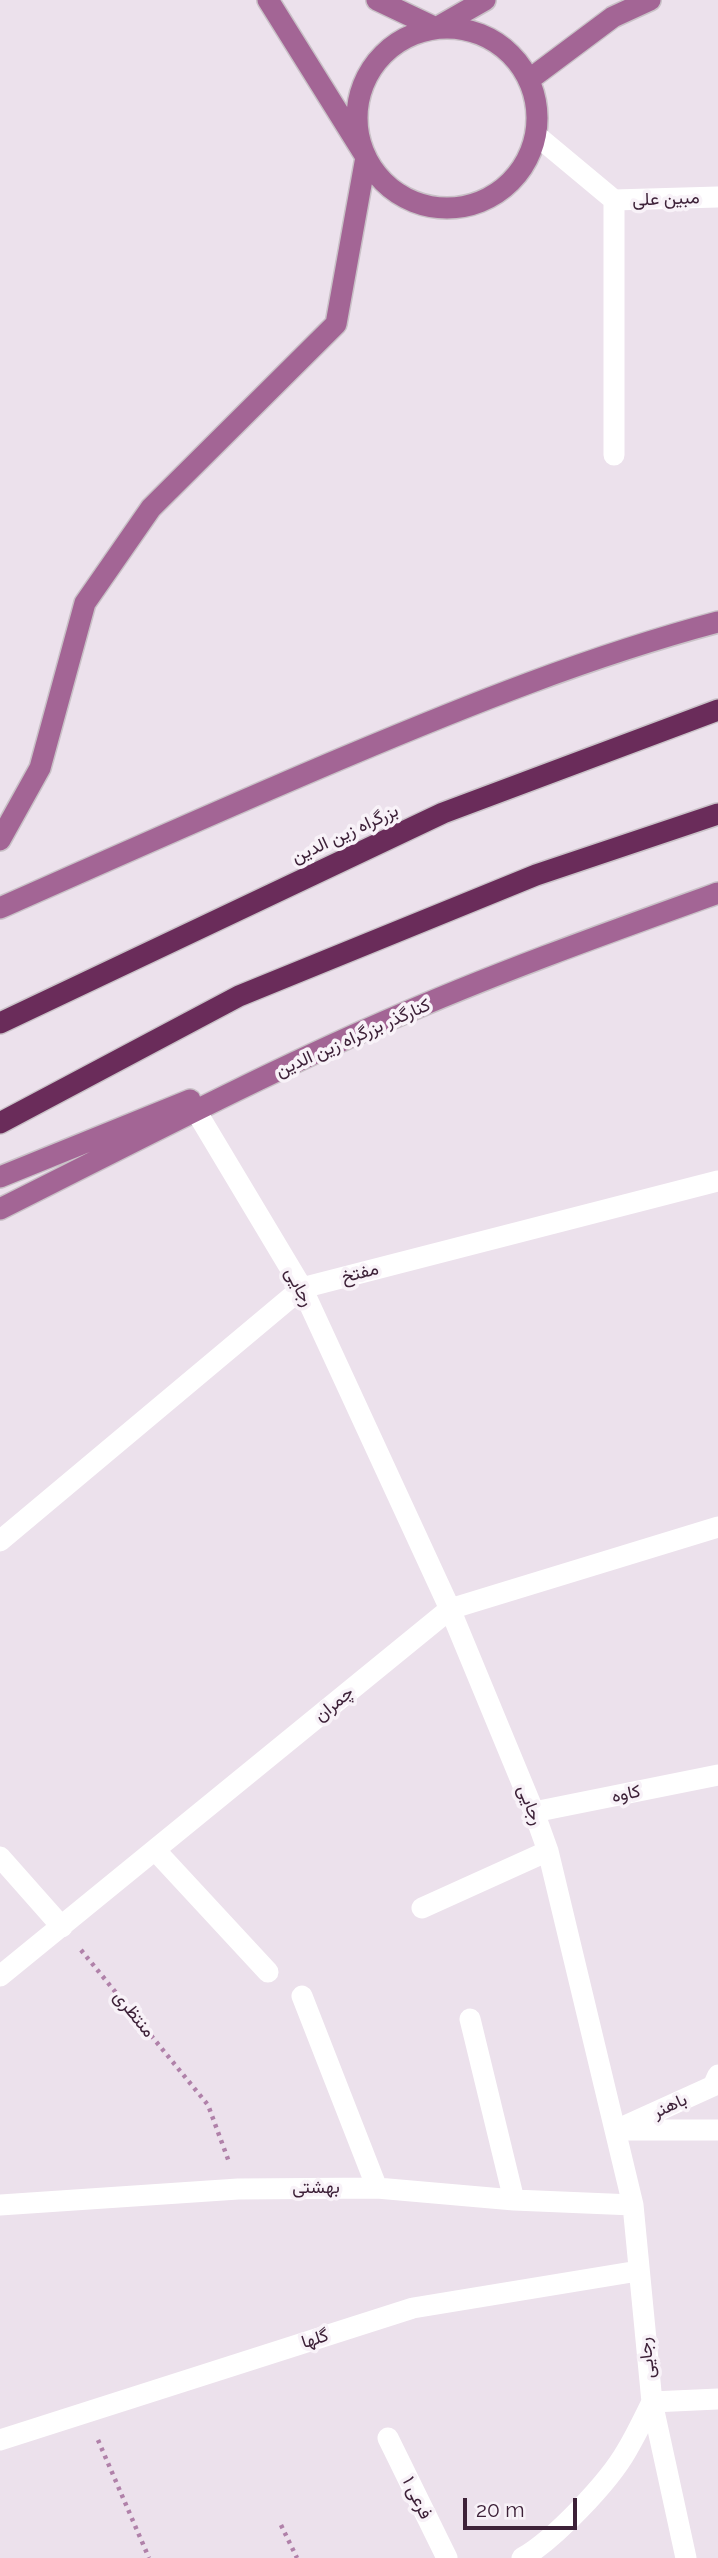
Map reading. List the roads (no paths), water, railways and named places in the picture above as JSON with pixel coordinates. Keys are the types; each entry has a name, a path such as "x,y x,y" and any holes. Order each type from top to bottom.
{"highway":[{"name":"بزرگراه زین الدین","path":"0,1023 443,813 718,709"},
{"path":"0,1124 239,996 536,876 718,814"}],"main road":[{"path":"268,0 381,180 404,197 430,207 458,207 486,200 509,184 527,162 536,135 537,107 530,79 514,56 492,38 465,29 436,27 377,0"},
{"path":"0,840 40,768 85,603 151,508 336,324 366,157 358,130 358,101 368,74 385,51 409,36 436,27 485,0"},
{"path":"530,79 613,17 641,1"},
{"path":"0,908 475,702 672,634 718,622"},
{"name":"کنارگذر بزرگراه زین الدین","path":"0,1209 196,1111 386,1021 541,957 718,893"},
{"path":"0,1177 386,1021"}],"street":[{"path":"536,135 614,200 614,455"},
{"name":"مبین علی","path":"614,200 718,197"},
{"name":"رجایی","path":"196,1111 302,1289 450,1609 548,1851 633,2205 652,2402 686,2558"},
{"name":"مفتخ","path":"0,1541 302,1289 718,1181"},
{"name":"چمران","path":"0,1976 450,1609 718,1527"},
{"name":"کاوه","path":"534,1812 718,1775"},
{"path":"155,1850 268,1972"},
{"path":"422,1908 548,1851"},
{"path":"0,1857 62,1927"},
{"path":"302,1996 377,2188"},
{"path":"470,2019 514,2200"},
{"name":"باهنر","path":"616,2130 713,2086 718,2075"},
{"path":"616,2130 718,2130"},
{"name":"بهشتی","path":"0,2205 238,2189 377,2188 514,2200 633,2205"},
{"name":"گلها","path":"0,2440 413,2308 638,2271"},
{"path":"522,2558 538,2549 588,2500 626,2453 652,2402 718,2399"},
{"name":"فرعی ۱","path":"388,2438 447,2558"}]}
